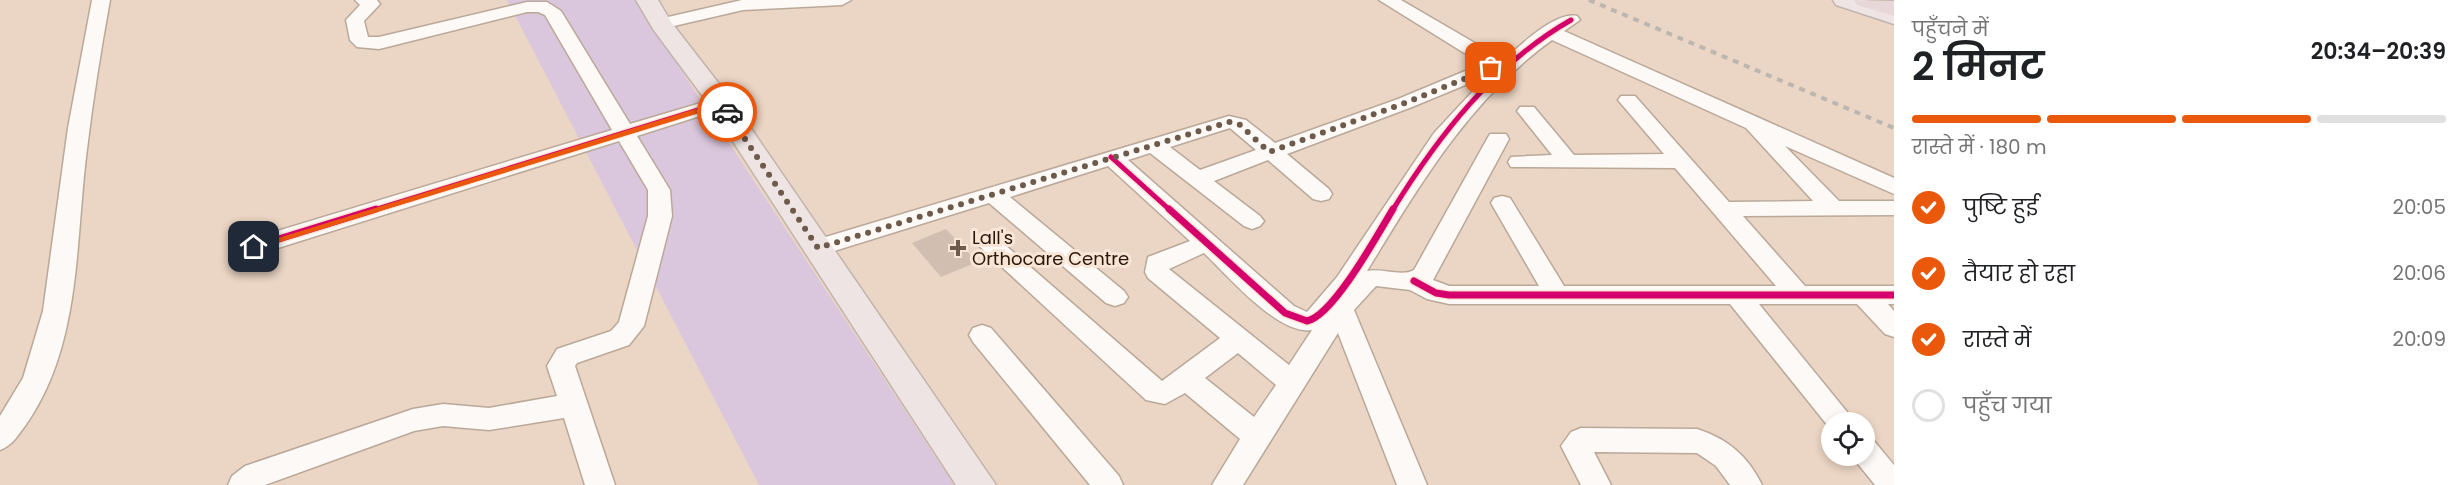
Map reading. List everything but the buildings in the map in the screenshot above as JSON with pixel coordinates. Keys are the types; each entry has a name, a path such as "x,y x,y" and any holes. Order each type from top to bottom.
{"highway":[{"path":"1866,0 1894,9"}],"main road":[{"path":"1844,0 1894,17"},
{"path":"654,12 721,104 977,485"}],"street":[{"path":"0,438 17,418 43,367 59,298 73,169 101,0"},
{"path":"364,0 371,4 355,20 359,40 364,44 379,43 527,7 546,8 552,11 659,190 660,216 628,331 620,338 574,352 563,361 562,373 600,485"},
{"path":"654,12 842,0"},
{"path":"1197,179 1405,103 1493,66 1490,60 1388,0"},
{"path":"1111,157 1285,313 1300,320 1315,319 1342,290 1436,145 1499,76 1548,31 1571,20"},
{"path":"1548,31 1894,187"},
{"path":"1628,100 1798,295"},
{"path":"254,247 721,104"},
{"path":"1527,111 1567,160"},
{"path":"1748,121 1834,209"},
{"path":"818,248 1232,122 1239,124 1269,152 1321,194"},
{"path":"1414,281 1420,279 1427,270 1498,139"},
{"path":"1153,145 1252,221"},
{"path":"1519,162 1682,161"},
{"path":"992,194 1115,297"},
{"path":"1502,203 1556,294"},
{"path":"1724,209 1894,208"},
{"path":"1207,243 1157,263 1155,268 1237,340 1292,383"},
{"path":"989,244 1150,389 1165,393 1237,340"},
{"path":"1227,485 1256,435 1342,311 1363,284 1372,278 1414,281 1443,295 1894,295"},
{"path":"1736,294 1833,412"},
{"path":"1864,296 1894,327"},
{"path":"1342,311 1412,485"},
{"path":"982,335 1108,485"},
{"path":"1185,378 1256,435"},
{"path":"243,485 256,475 413,420 443,416 489,419 572,405"},
{"path":"1596,485 1578,452 1576,446 1581,440 1697,441 1723,453 1747,485"},
{"path":"1875,463 1893,485"}],"shaded area":[{"path":"507,0 635,0 954,485 759,485"}],"railway":[{"path":"1589,0 1894,128"}],"cycle path":[{"path":"1111,157 1285,313 1299,320 1311,321 1323,313 1338,295 1422,165 1457,118 1514,61 1553,30 1571,20"},
{"path":"253,247 721,103"},
{"path":"1414,281 1436,293 1449,295 1894,295"}],"way so far":[{"path":"727,112 818,248 1229,122 1239,124 1269,152 1405,103 1491,68"}],"place":[{"name":"Lall's Orthocare Centre","path":"958,248"}],"route":[{"path":"254,247 721,104 727,112"}]}
